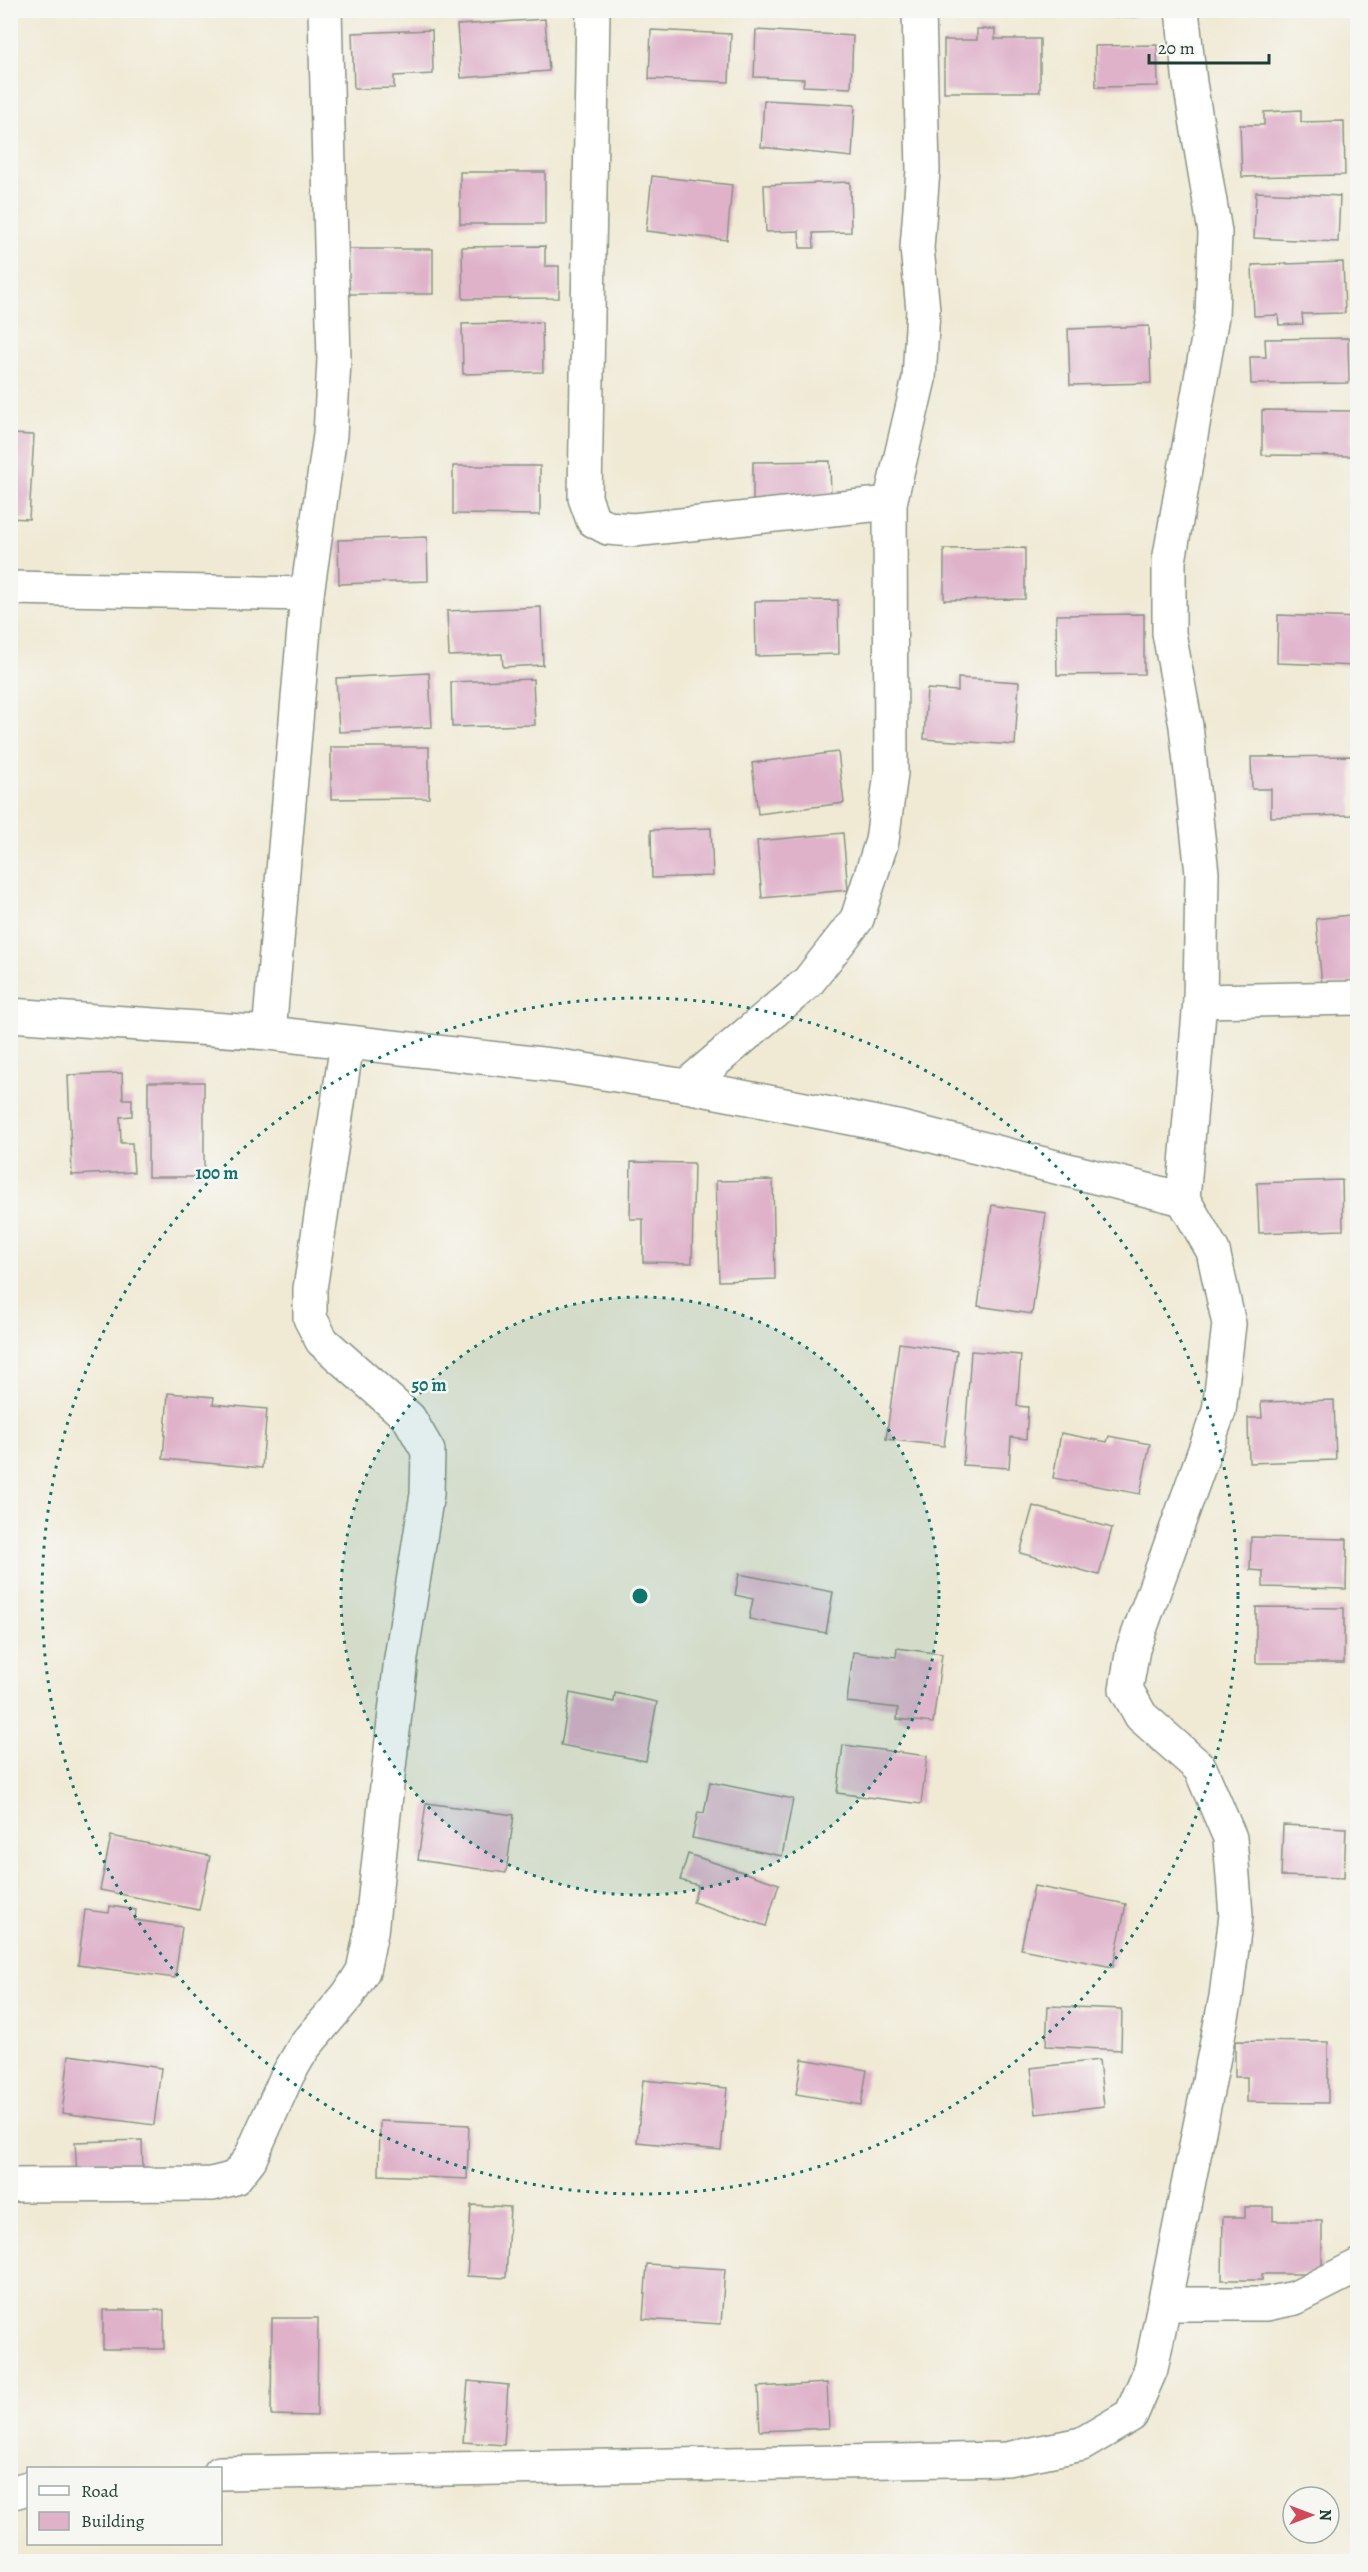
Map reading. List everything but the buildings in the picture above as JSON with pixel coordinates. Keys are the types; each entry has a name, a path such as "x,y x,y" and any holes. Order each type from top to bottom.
{"street":[{"path":"269,1033 307,594 330,435 334,360 325,10"},
{"path":"593,10 585,498 593,520 608,528 633,530 890,503"},
{"path":"686,1086 808,982 857,919 882,841 891,773 890,503 919,379 923,310 917,248 923,170 919,10"},
{"path":"222,2473 1007,2459 1082,2444 1131,2415 1151,2369 1226,1997 1236,1915 1230,1838 1200,1768 1141,1716 1126,1689 1133,1649 1219,1411 1229,1324 1213,1251 1183,1199 1200,1001 1202,873 1186,726 1169,633 1169,561 1212,316 1215,232 1190,83 1182,10"},
{"path":"10,588 307,594"},
{"path":"1200,1001 1358,998"},
{"path":"10,1015 269,1033 347,1044 559,1066 686,1086 897,1127 1183,1199"},
{"path":"10,2185 212,2184 235,2178 250,2159 286,2076 304,2047 348,1995 363,1971 371,1932 401,1658 427,1494 428,1451 409,1418 322,1341 310,1318 310,1289 347,1044"},
{"path":"1164,2304 1266,2304 1295,2298 1358,2266"},
{"path":"10,2493 27,2488"}]}
